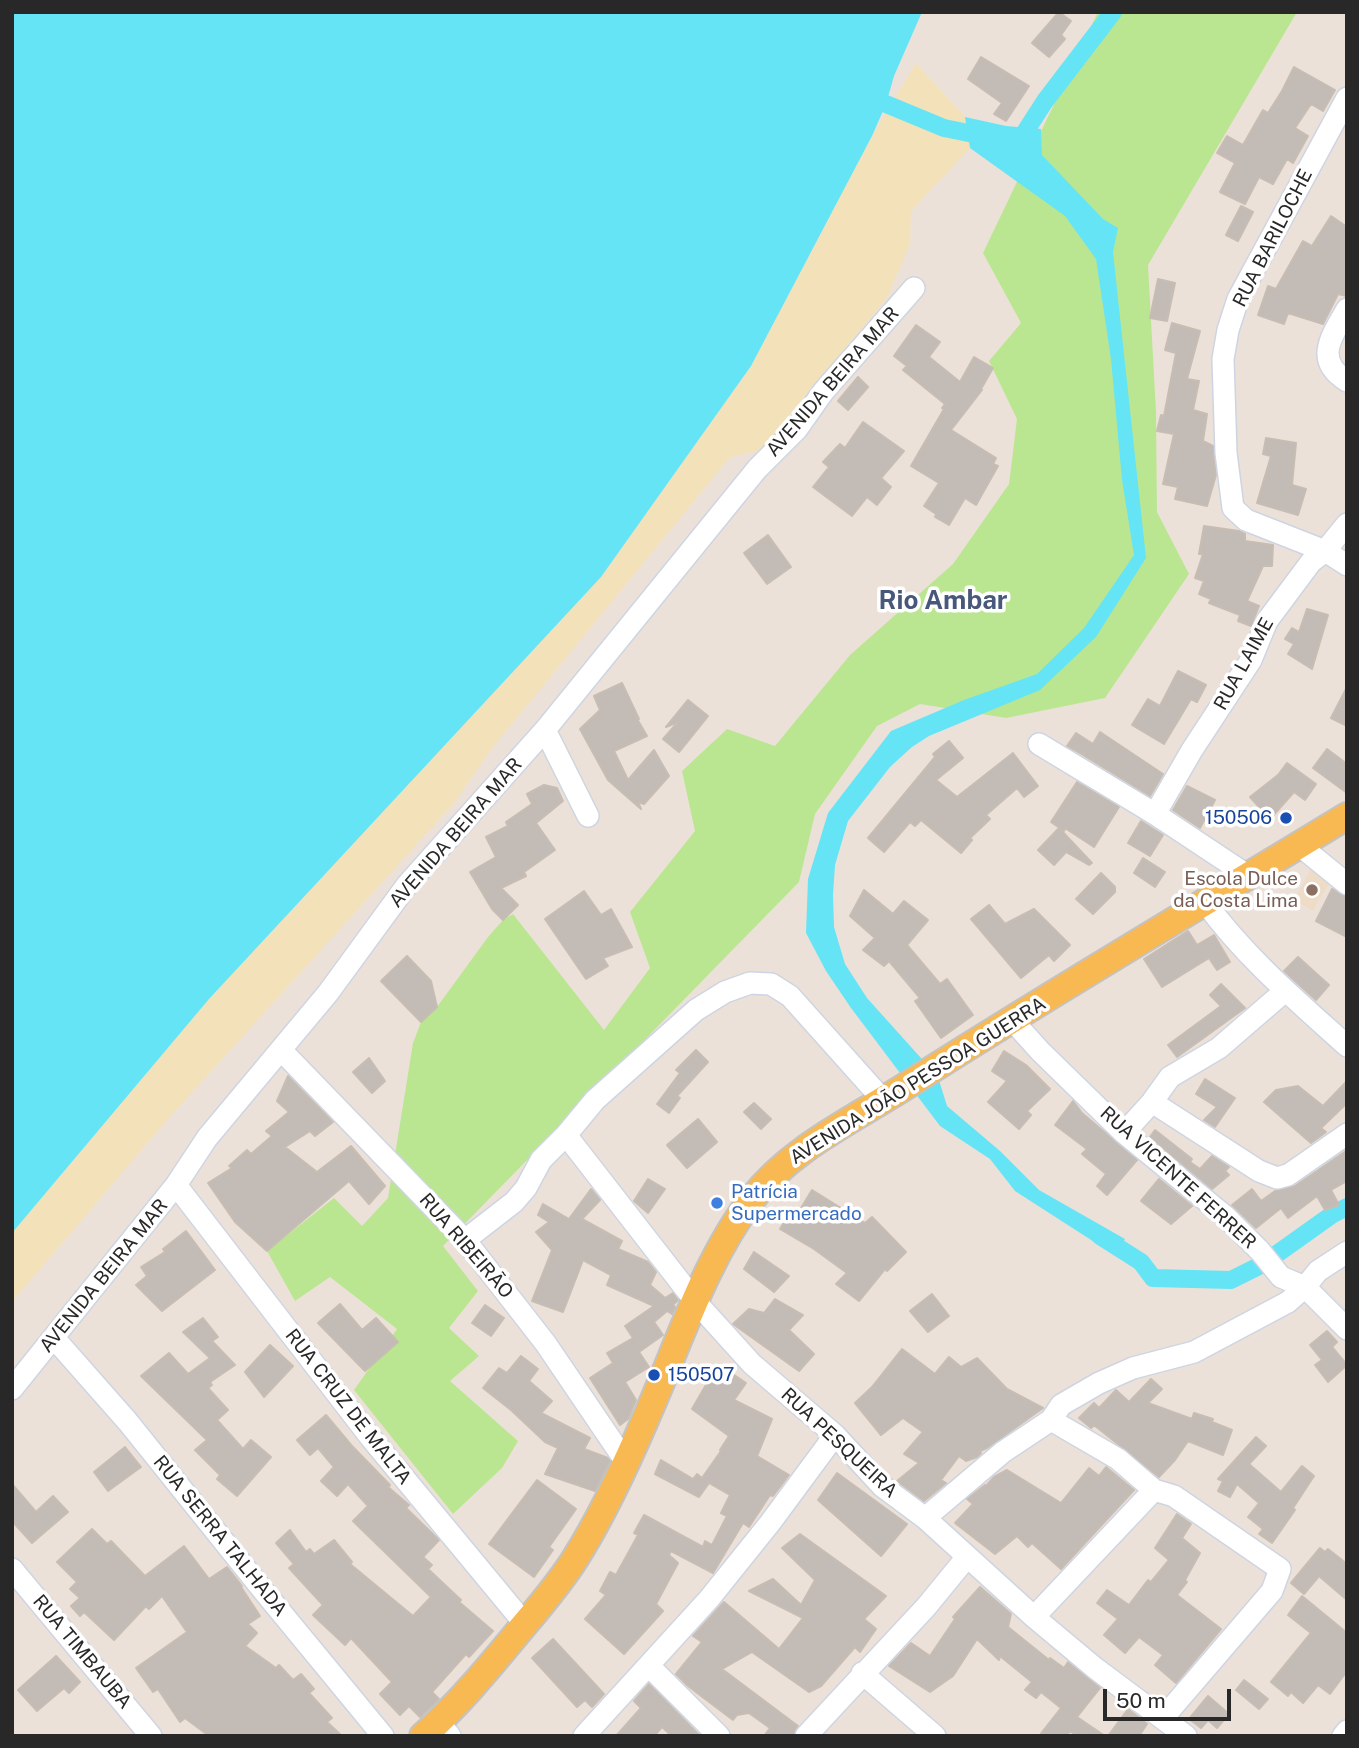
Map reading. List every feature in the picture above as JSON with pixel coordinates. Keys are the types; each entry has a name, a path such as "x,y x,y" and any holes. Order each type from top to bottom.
{"main road":[{"name":"AVENIDA JOÃO PESSOA GUERRA","path":"437,1731 573,1562 626,1462 695,1301 753,1198 782,1168 810,1146 943,1062 1347,816"}],"street":[{"name":"RUA BARILOCHE","path":"1347,99 1238,299 1228,330 1223,359 1226,453 1233,508 1246,520 1325,551 1347,565"},
{"name":"AVENIDA BEIRA MAR","path":"12,1389 176,1185 207,1138 358,955 407,886 545,730 740,490 797,429 822,391 914,288"},
{"path":"1347,309 1329,344 1326,356 1332,369 1347,380"},
{"name":"RUA LAIME","path":"1154,814 1251,660 1267,621 1311,562 1325,551 1347,524"},
{"path":"545,730 588,817"},
{"path":"1039,744 1247,875"},
{"path":"1299,845 1347,884"},
{"path":"1205,902 1228,934 1285,991 1347,1045"},
{"path":"465,1240 514,1202 526,1188 541,1160 595,1100 696,1010 725,992 750,983 771,984 790,996 883,1100"},
{"path":"1124,1133 1170,1077 1219,1048 1285,991"},
{"name":"RUA VICENTE FERRER","path":"1013,1021 1124,1133 1225,1216 1260,1251 1281,1278 1305,1287 1347,1329"},
{"name":"RUA RIBEIRÃO","path":"281,1050 465,1240 546,1344 626,1462"},
{"path":"1152,1102 1259,1171 1277,1178 1288,1175 1347,1134"},
{"name":"RUA PESQUEIRA","path":"566,1135 695,1301 752,1364 835,1435 882,1486 925,1518 1034,1617 1186,1736"},
{"name":"RUA CRUZ DE MALTA","path":"176,1185 371,1438 525,1624"},
{"path":"925,1518 1003,1452 1051,1420 1061,1405 1099,1383 1133,1368 1194,1352 1288,1302 1318,1271 1347,1252"},
{"name":"RUA SERRA TALHADA","path":"54,1338 128,1422 383,1736"},
{"path":"1051,1420 1118,1458 1154,1490 1174,1496 1280,1569 1272,1591 1163,1718"},
{"path":"584,1736 741,1561 835,1435"},
{"path":"1034,1617 1154,1490"},
{"path":"806,1736 926,1607 967,1557"},
{"name":"RUA TIMBAUBA","path":"12,1569 151,1736"},
{"path":"649,1666 719,1736"},
{"path":"862,1673 934,1736"},
{"path":"1343,1736 1347,1731"}],"shaded area":[{"name":"Escola Dulce da Costa Lima","path":"1311,869 1331,880 1313,911 1294,900"}],"green space":[{"path":"1098,12 1297,12 1148,265 1156,412 1157,512 1189,574 1105,698 1006,718 920,704 877,726 815,814 799,882 443,1246 478,1291 449,1328 479,1356 450,1381 518,1441 502,1468 453,1514 354,1390 397,1329 330,1277 295,1301 267,1251 334,1198 362,1226 388,1198 413,1043 421,1022 437,1007 503,920 513,914 604,1030 650,968 630,912 695,831 682,771 727,729 775,746 850,655 953,564 1009,484 1017,419 989,361 1021,323 983,253"}],"sand":[{"path":"916,63 965,117 970,148 911,211 910,244 887,298 760,450 730,457 493,747 454,803 168,1119 12,1302 12,1233 209,999 601,577 751,366 872,136"}],"water":[{"path":"12,12 922,12 872,136 751,366 601,577 209,999 12,1233"},
{"path":"965,117 1006,126 1041,129 1042,155 1103,219 1118,228 1113,252 1146,558 1096,637 1040,690 929,736 890,767 848,821 835,865 834,927 845,964 867,998 938,1077 947,1106 1000,1151 1039,1190 1125,1239 1116,1256 1015,1191 990,1159 940,1126 851,1008 826,971 806,933 808,879 828,813 891,731 964,700 1037,674 1084,628 1134,555 1122,480 1111,359 1096,259 1065,216 970,148"}],"building":[{"path":"1059,12 1071,21 1061,35 1065,39 1049,57 1032,43"},
{"path":"981,57 1029,86 1006,121 994,114 1002,103 968,79"},
{"path":"1294,67 1335,90 1323,111 1311,104 1295,128 1308,136 1293,163 1287,159 1273,184 1259,177 1245,204 1220,192 1235,163 1217,153 1227,136 1243,145 1263,110 1268,113"},
{"path":"1241,206 1253,212 1238,241 1226,235"},
{"path":"1331,216 1347,227 1347,296 1338,294 1323,324 1288,313 1284,324 1258,315 1268,286 1276,289 1303,241 1312,246"},
{"path":"1158,279 1175,283 1167,321 1150,318"},
{"path":"1172,323 1200,331 1187,379 1199,381 1193,410 1207,414 1203,441 1213,446 1216,475 1207,506 1175,499 1178,487 1163,484 1174,434 1157,431 1161,415 1164,416 1176,353 1165,350"},
{"path":"916,325 940,342 929,357 960,382 974,357 993,368 982,390 951,430 996,458 993,464 998,466 976,505 965,498 949,525 935,517 936,514 924,506 939,483 911,466 945,404 903,370 907,366 894,356"},
{"path":"858,377 868,387 848,410 838,401"},
{"path":"863,422 904,451 881,478 891,487 877,505 867,497 852,516 813,487 829,467 823,462 840,444 845,448"},
{"path":"1266,438 1296,443 1292,485 1306,489 1298,515 1257,503 1271,456 1263,454"},
{"path":"1204,526 1239,531 1245,534 1245,541 1273,545 1272,566 1263,566 1247,601 1259,606 1251,626 1238,621 1240,615 1209,603 1211,599 1199,594 1204,581 1195,578 1203,554 1199,554"},
{"path":"768,535 791,567 767,584 744,553"},
{"path":"1307,609 1328,615 1312,669 1288,654 1294,644 1285,639 1292,628 1299,632"},
{"path":"1178,671 1206,685 1197,702 1191,699 1164,744 1132,725 1148,699 1160,706"},
{"path":"622,683 647,736 614,751 628,780 654,750 669,776 644,804 638,802 641,809 608,780 580,729 600,710 594,696"},
{"path":"1347,687 1347,726 1331,718"},
{"path":"688,700 708,716 679,752 663,739 678,722 666,727"},
{"path":"1100,732 1163,774 1150,796 1083,755 1085,752 1082,754 1067,746 1076,733 1093,744"},
{"path":"949,741 963,758 936,780 957,797 1013,753 1038,786 1024,797 1017,788 986,815 990,819 970,838 972,840 961,853 921,820 915,826 910,822 884,852 868,838 935,757 933,754"},
{"path":"1327,749 1347,764 1347,793 1313,768"},
{"path":"1287,763 1316,784 1305,800 1294,792 1270,819 1250,797 1278,775"},
{"path":"1077,782 1119,807 1094,847 1051,822"},
{"path":"544,785 557,788 563,801 536,823 555,850 524,872 526,876 501,888 518,905 503,920 492,909 470,872 496,857 486,837 508,826 506,822 532,804 527,794"},
{"path":"1187,786 1215,800 1200,828 1173,810"},
{"path":"1141,821 1163,835 1150,856 1128,843"},
{"path":"1059,828 1092,863 1089,865 1066,852 1054,865 1038,850"},
{"path":"1143,858 1165,872 1155,887 1134,873"},
{"path":"1101,873 1115,887 1115,892 1093,914 1076,899"},
{"path":"1332,889 1347,897 1347,937 1316,921"},
{"path":"864,890 893,914 904,901 928,920 907,945 940,984 947,979 973,1015 941,1038 915,1001 920,998 889,961 884,966 863,950 875,938 850,916"},
{"path":"584,891 601,915 611,909 632,947 603,958 608,966 586,979 545,919"},
{"path":"989,905 1005,924 1034,909 1070,945 1054,961 1049,955 1021,978 971,919"},
{"path":"1188,931 1197,945 1214,935 1230,962 1217,970 1209,958 1162,987 1144,959"},
{"path":"407,956 431,981 437,1007 421,1022 381,981"},
{"path":"1298,957 1329,985 1316,1000 1284,971"},
{"path":"1221,984 1245,1008 1177,1057 1168,1045 1221,1006 1210,995"},
{"path":"696,1050 708,1062 677,1096 680,1098 669,1113 657,1104 680,1073 676,1070"},
{"path":"1004,1051 1026,1065 1050,1089 1027,1111 1031,1115 1019,1129 988,1102 1007,1081 992,1071"},
{"path":"369,1058 385,1081 372,1093 353,1072"},
{"path":"288,1076 333,1122 315,1136 310,1131 285,1147 317,1172 351,1146 385,1186 369,1204 349,1181 267,1251 235,1222 208,1183 232,1168 229,1166 247,1150 251,1154 272,1136 266,1131 289,1112 277,1101"},
{"path":"1205,1079 1235,1098 1215,1127 1204,1120 1217,1107 1196,1094"},
{"path":"1347,1081 1347,1103 1321,1128 1326,1132 1311,1143 1264,1102 1276,1090 1298,1086 1323,1106"},
{"path":"1073,1101 1082,1113 1137,1160 1107,1195 1097,1186 1106,1174 1082,1154 1087,1149 1055,1125"},
{"path":"754,1103 771,1119 761,1129 744,1112"},
{"path":"698,1119 717,1142 687,1168 667,1145"},
{"path":"1155,1130 1192,1159 1190,1162 1200,1169 1212,1156 1229,1167 1225,1171 1229,1175 1212,1189 1150,1137"},
{"path":"1346,1151 1347,1181 1331,1190 1339,1205 1325,1210 1317,1196 1288,1218 1281,1208 1256,1228 1232,1205 1252,1189 1261,1201 1275,1191 1295,1186"},
{"path":"648,1179 665,1189 648,1213 634,1201"},
{"path":"1159,1179 1192,1206 1171,1224 1141,1201"},
{"path":"591,1189 600,1200 582,1219 622,1241 618,1249 648,1262 656,1272 650,1285 665,1298 673,1293 678,1300 673,1305 675,1307 672,1314 667,1311 654,1322 663,1335 639,1352 649,1367 625,1382 636,1400 628,1419 620,1425 590,1378 613,1363 607,1353 633,1338 625,1326 654,1306 607,1285 611,1275 583,1260 563,1312 532,1301 552,1250 536,1232 549,1222 538,1215 543,1204 569,1219"},
{"path":"812,1190 865,1223 872,1217 906,1252 887,1271 885,1269 859,1301 836,1284 847,1273 780,1229 792,1209 798,1213"},
{"path":"186,1231 215,1270 162,1311 136,1285 147,1276 141,1267 165,1252 163,1249"},
{"path":"754,1252 789,1276 774,1292 744,1269"},
{"path":"932,1294 949,1316 928,1332 910,1311"},
{"path":"775,1299 803,1315 789,1330 814,1354 799,1371 733,1324 749,1309 764,1313"},
{"path":"340,1304 362,1330 376,1318 398,1342 365,1371 318,1323"},
{"path":"485,1305 504,1318 491,1336 472,1323"},
{"path":"203,1318 218,1337 212,1341 235,1365 210,1382 212,1385 208,1388 228,1410 217,1420 243,1449 251,1440 271,1457 237,1496 217,1479 220,1475 195,1450 207,1440 141,1376 169,1353 188,1374 210,1358 183,1332"},
{"path":"1327,1331 1337,1342 1332,1347 1347,1365 1328,1382 1315,1365 1322,1360 1310,1345"},
{"path":"270,1345 293,1366 264,1397 245,1372"},
{"path":"902,1349 935,1374 949,1357 961,1367 977,1358 1007,1389 1043,1408 978,1452 981,1453 977,1457 966,1461 959,1456 941,1480 946,1483 924,1501 897,1481 919,1463 904,1454 923,1432 903,1418 881,1435 855,1403 872,1387"},
{"path":"521,1356 538,1369 529,1381 552,1401 541,1413 590,1438 584,1449 610,1461 595,1491 545,1474 558,1448 545,1442 483,1388 499,1368 507,1373"},
{"path":"718,1364 746,1383 734,1400 772,1419 757,1456 789,1475 773,1496 770,1495 749,1527 743,1523 713,1573 671,1551 669,1555 678,1563 656,1604 663,1611 624,1654 585,1619 606,1595 600,1591 610,1572 616,1575 638,1535 634,1533 644,1515 703,1547 705,1541 712,1545 727,1516 721,1513 730,1495 709,1483 699,1497 655,1474 661,1460 693,1479 697,1474 702,1478 721,1451 729,1436 692,1409"},
{"path":"1151,1379 1162,1389 1148,1403 1192,1419 1194,1413 1213,1419 1212,1422 1232,1430 1223,1455 1188,1441 1159,1477 1094,1425 1091,1428 1079,1418 1094,1403 1099,1408 1116,1390 1129,1402"},
{"path":"326,1415 390,1485 388,1487 409,1505 406,1508 439,1540 423,1557 432,1565 428,1569 461,1600 459,1602 493,1631 469,1657 466,1654 432,1692 439,1699 420,1717 409,1706 400,1715 380,1694 392,1682 351,1638 345,1645 313,1615 323,1605 289,1568 294,1564 276,1543 290,1530 306,1552 310,1549 314,1554 334,1540 352,1562 350,1564 413,1616 431,1597 353,1521 368,1506 348,1484 337,1496 321,1481 334,1467 318,1448 310,1455 297,1440"},
{"path":"1256,1437 1266,1446 1249,1464 1281,1492 1302,1466 1314,1476 1272,1543 1259,1534 1263,1529 1248,1517 1259,1503 1237,1484 1230,1497 1218,1491 1223,1481 1218,1479"},
{"path":"125,1447 141,1467 108,1491 94,1472"},
{"path":"1106,1467 1134,1490 1061,1569 1032,1543 1028,1547 1017,1536 995,1554 955,1523 973,1504 967,1499 1007,1470 1061,1503 1089,1468 1099,1476"},
{"path":"837,1473 907,1524 881,1556 818,1500"},
{"path":"537,1480 576,1509 549,1547 553,1550 534,1577 489,1544"},
{"path":"12,1484 36,1512 53,1496 68,1512 32,1543 12,1521"},
{"path":"1177,1514 1191,1524 1182,1538 1200,1553 1185,1580 1187,1582 1177,1595 1221,1629 1176,1683 1155,1665 1163,1655 1139,1637 1125,1653 1104,1635 1118,1619 1097,1603 1107,1590 1129,1605 1148,1580 1151,1582 1169,1560 1155,1548"},
{"path":"92,1529 107,1544 111,1541 145,1576 184,1546 209,1579 227,1567 260,1616 248,1624 257,1633 245,1646 276,1668 279,1665 293,1680 301,1674 314,1689 309,1693 332,1718 327,1722 342,1736 209,1736 185,1718 180,1722 158,1689 153,1692 136,1668 187,1632 162,1596 149,1609 146,1606 114,1640 84,1612 80,1616 71,1606 80,1598 70,1589 77,1582 57,1562"},
{"path":"800,1534 886,1596 864,1619 876,1629 860,1652 855,1647 821,1686 809,1692 752,1652 722,1669 798,1726 793,1736 764,1736 770,1728 749,1713 737,1715 733,1720 676,1674 702,1642 693,1636 724,1602 779,1649 803,1618 749,1591 773,1579 801,1605 815,1580 782,1548"},
{"path":"1320,1548 1325,1552 1328,1549 1347,1564 1347,1600 1319,1576 1304,1594 1291,1583"},
{"path":"980,1587 1011,1614 1008,1627 1049,1660 1050,1658 1064,1668 1068,1662 1100,1688 1077,1717 1105,1736 1077,1736 1070,1731 1066,1736 1039,1736 1061,1708 1041,1692 1036,1698 1025,1690 1032,1682 1000,1656 999,1660 977,1639 953,1676 930,1692 889,1666 911,1643 930,1656 955,1619 953,1617"},
{"path":"1302,1596 1347,1633 1347,1671 1330,1694 1318,1685 1303,1703 1291,1692 1288,1696 1271,1682 1311,1633 1288,1615"},
{"path":"553,1639 604,1694 592,1707 585,1700 577,1707 532,1658"},
{"path":"56,1656 80,1682 69,1693 64,1688 37,1711 18,1690"},
{"path":"1244,1680 1268,1699 1259,1709 1236,1690"},
{"path":"649,1684 700,1736 672,1736 662,1727 654,1736 616,1736 641,1708 634,1701"},
{"path":"1208,1696 1229,1714 1217,1728 1208,1720 1201,1728 1189,1719"},
{"path":"1128,1709 1147,1724 1139,1736 1108,1736"}],"waterway":[{"path":"886,104 944,128 1018,143 1045,101 1113,12"},
{"path":"1274,1256 1347,1207"},
{"path":"1100,1236 1141,1262 1153,1278 1231,1280 1263,1264"}],"place":[{"name":"150506","path":"1286,818"},
{"name":"Escola Dulce da Costa Lima","path":"1312,890"},
{"name":"Patrícia Supermercado","path":"717,1203"},
{"name":"150507","path":"654,1375"}],"district":[{"name":"Rio Ambar","path":"943,601"}]}
